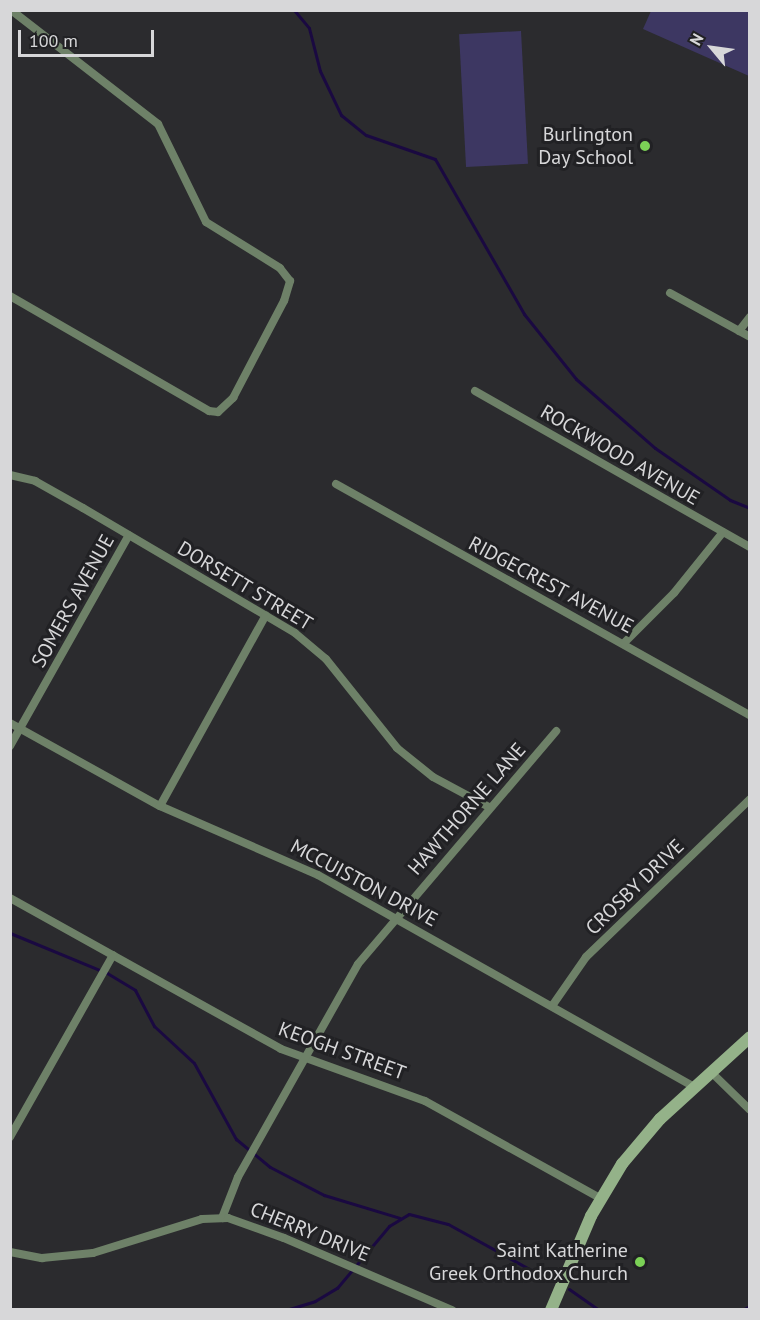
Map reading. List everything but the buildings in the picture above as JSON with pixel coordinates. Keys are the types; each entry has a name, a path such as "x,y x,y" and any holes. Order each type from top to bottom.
{"street":[{"path":"10,296 209,411 218,412 233,398 284,301 290,281 280,268 206,222 196,207 166,134 151,118 11,10"},
{"path":"670,293 750,337"},
{"path":"739,331 750,316"},
{"name":"ROCKWOOD AVENUE","path":"475,391 750,547"},
{"name":"DORSETT STREET","path":"10,475 34,481 266,615 326,659 372,720 411,760 489,807"},
{"name":"RIDGECREST AVENUE","path":"336,484 750,715"},
{"path":"624,643 674,593 723,532"},
{"name":"SOMERS AVENUE","path":"10,746 129,535"},
{"path":"160,806 266,615"},
{"name":"MCCUISTON DRIVE","path":"10,723 160,806 288,860 694,1087"},
{"name":"HAWTHORNE LANE","path":"222,1218 238,1177 358,964 489,807 556,731"},
{"name":"CROSBY DRIVE","path":"552,1006 586,957 750,799"},
{"name":"KEOGH STREET","path":"10,898 305,1059 425,1101 600,1198"},
{"path":"10,1137 113,955"},
{"path":"551,1310 600,1198 640,1142 694,1087 750,1037"},
{"path":"711,1072 750,1110"},
{"name":"CHERRY DRIVE","path":"10,1252 42,1258 93,1253 177,1225 222,1218 250,1224 452,1310"}],"shaded area":[{"path":"651,11 749,11 749,76 643,29"},
{"path":"521,31 528,164 466,167 459,34"}],"waterway":[{"path":"294,10 309,28 320,71 341,115 366,135 435,159 524,314 576,379 655,448 730,500 750,508"},
{"path":"10,933 107,973 135,990 154,1026 194,1063 236,1139 270,1167 324,1195 400,1218"},
{"path":"286,1310 315,1301 337,1288 389,1226 409,1214 448,1224 540,1275"},
{"path":"569,1289 599,1310"},
{"path":"742,1310 750,1306"},
{"path":"217,1310 227,1310"}],"place":[{"name":"Burlington Day School","path":"645,146"},
{"name":"Saint Katherine Greek Orthodox Church","path":"640,1262"}]}
